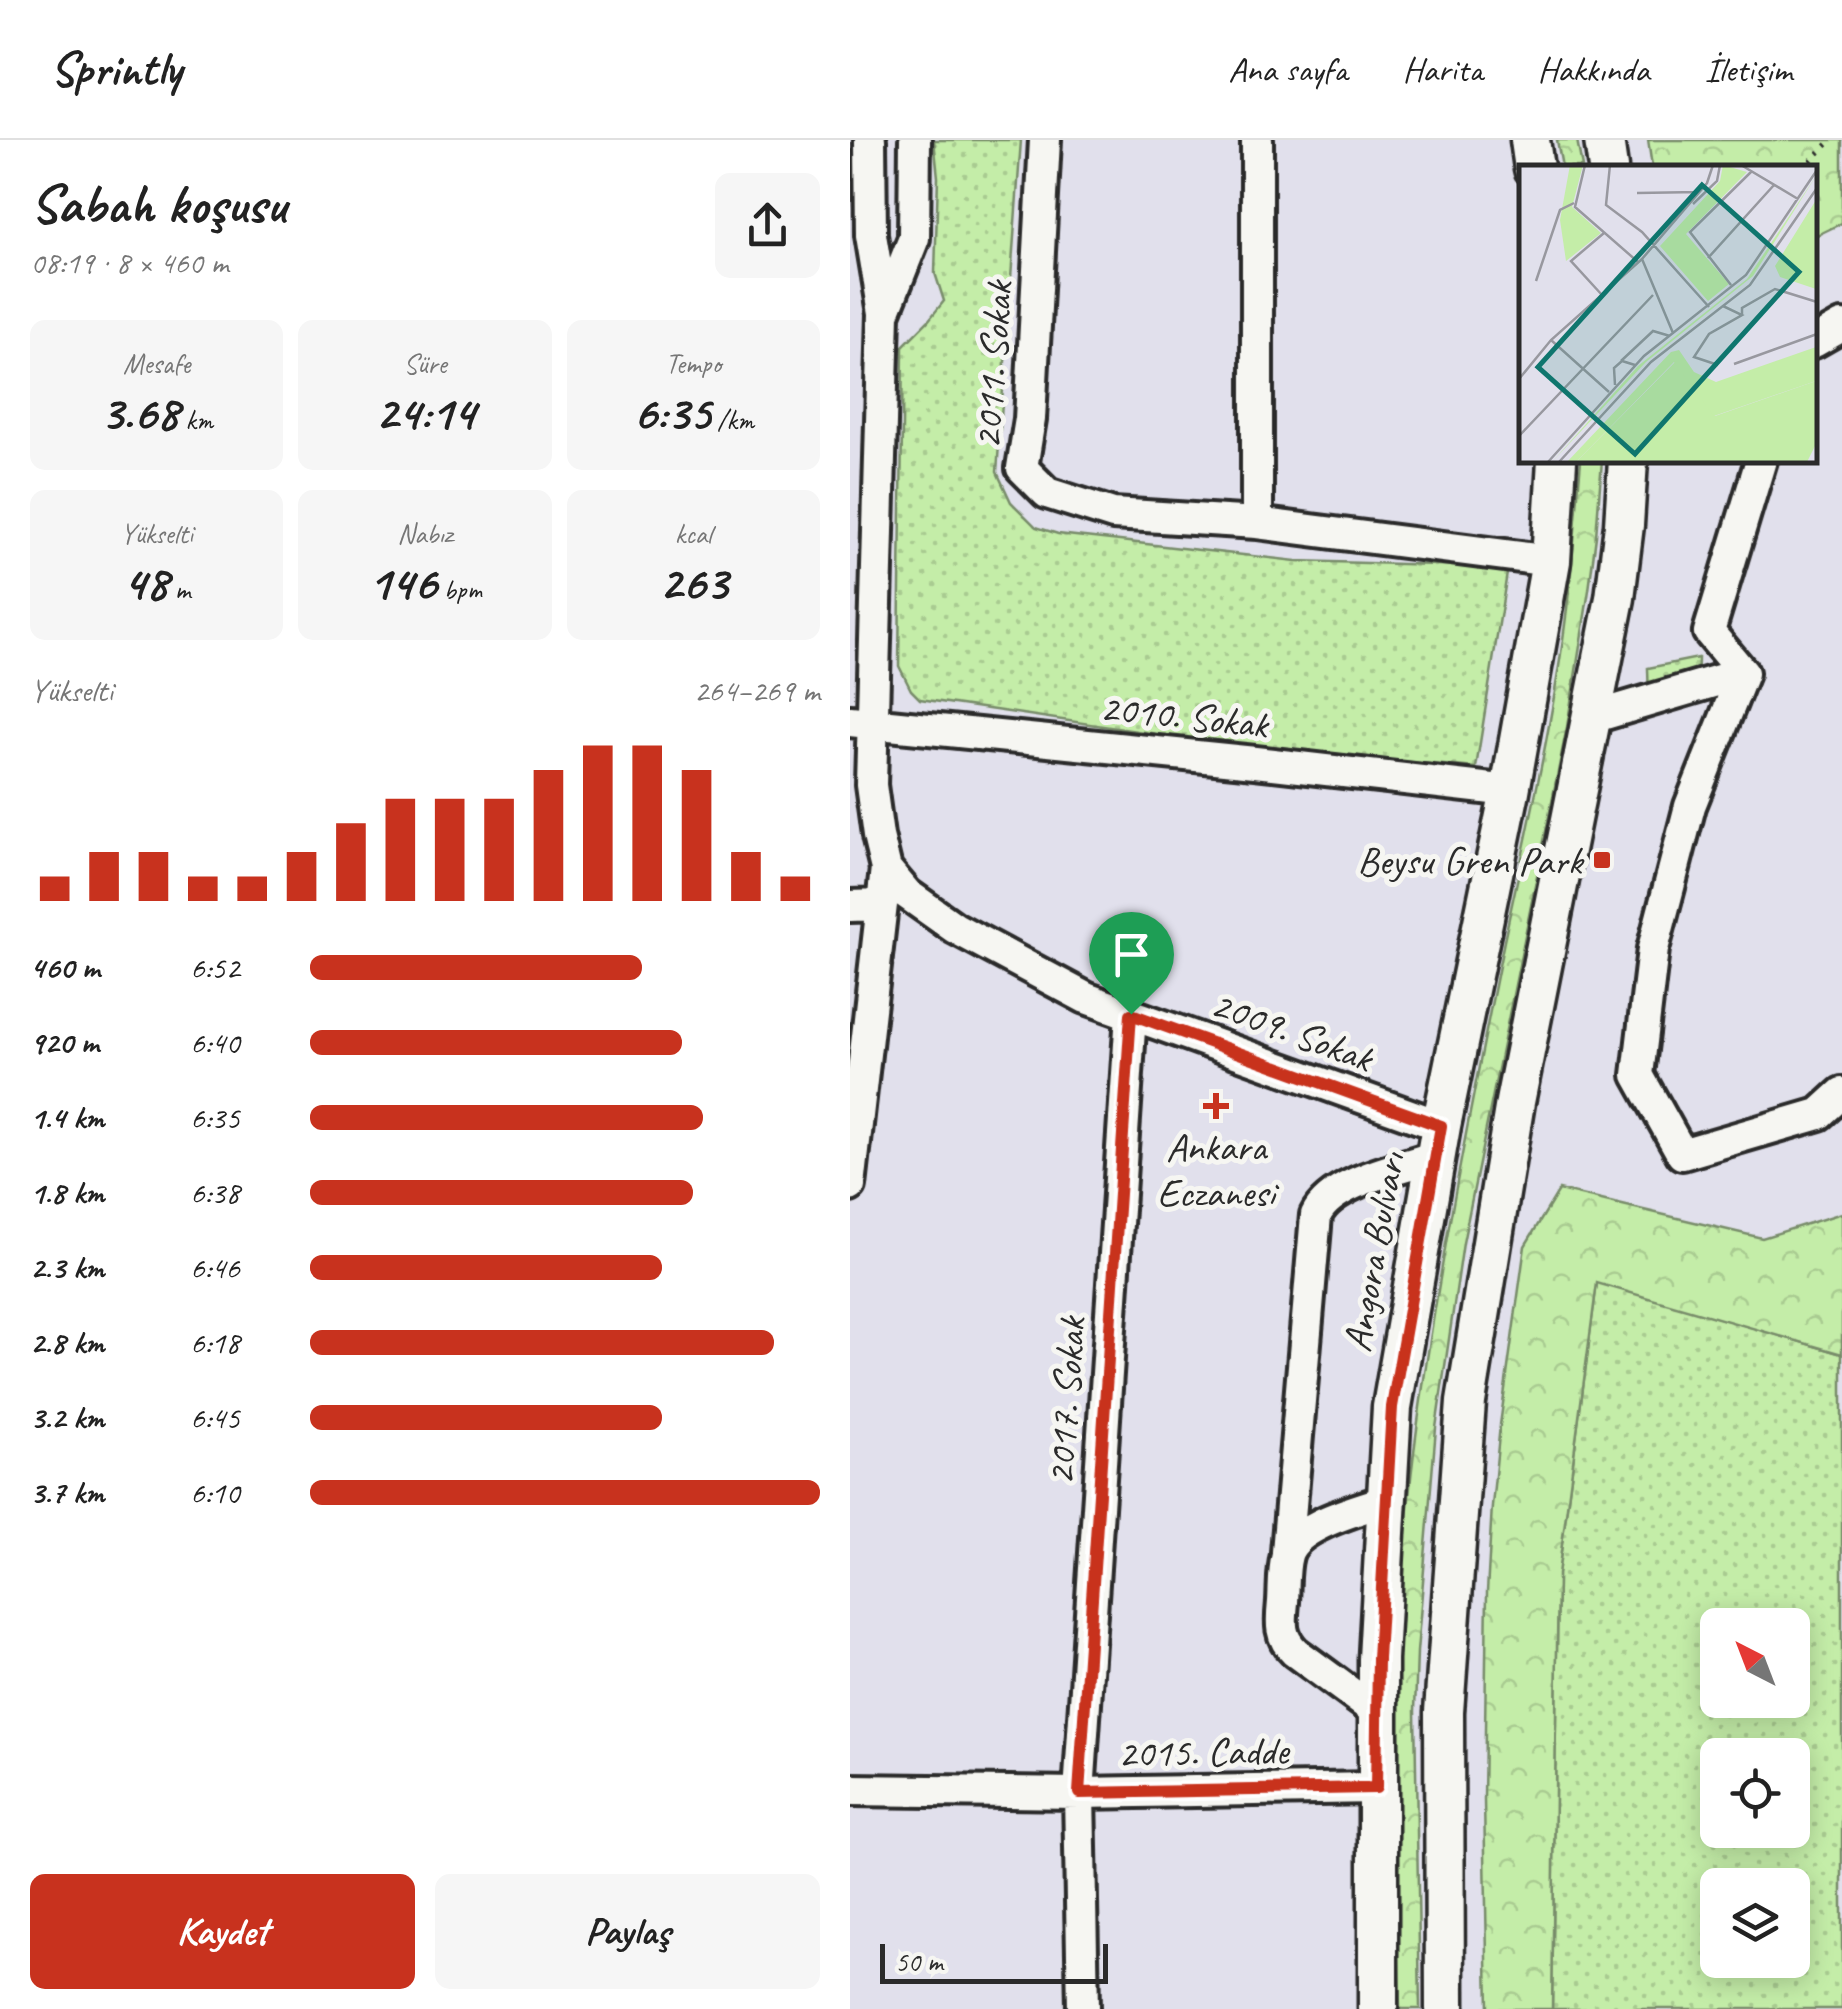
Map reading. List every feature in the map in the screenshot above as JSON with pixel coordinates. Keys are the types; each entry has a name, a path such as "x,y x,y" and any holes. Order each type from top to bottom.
{"main road":[{"path":"1530,140 1534,165"},
{"path":"1604,140 1608,165"},
{"name":"Angora Bulvarı","path":"1378,2009 1378,1659 1392,1407 1438,1141 1510,792 1551,562 1557,462"},
{"path":"1445,2009 1444,1712 1466,1402 1515,1102 1615,598 1628,462"}],"street":[{"path":"850,1186 886,869 862,722 884,314 871,235 860,204 870,140"},
{"path":"884,314 914,238 914,140"},
{"name":"2011. Sokak","path":"1046,140 1030,419 1022,468 1046,493 1113,514 1257,523 1551,562"},
{"path":"1256,140 1257,523"},
{"path":"1817,340 1842,326"},
{"path":"1743,672 1708,632 1760,462"},
{"path":"1591,718 1743,672"},
{"path":"1743,672 1690,806 1653,950 1638,1075 1682,1154 1819,1114 1842,1093"},
{"name":"2010. Sokak","path":"862,722 1510,792"},
{"name":"2009. Sokak","path":"886,869 906,894 956,928 1086,998 1438,1141"},
{"path":"850,906 882,905"},
{"name":"2017. Sokak","path":"1083,2009 1079,1793 1131,1014"},
{"path":"1378,1714 1285,1642 1280,1626 1316,1215 1321,1204 1351,1185 1438,1141"},
{"path":"1287,1552 1316,1526 1387,1500"},
{"name":"2015. Cadde","path":"850,1790 1079,1793 1376,1788"}],"path":[{"path":"1807,165 1832,140"}],"green space":[{"path":"934,140 1021,140 997,472 1011,502 1036,527 1058,534 1296,561 1508,567 1476,768 1245,747 920,699 911,690 899,666 903,346 944,301 935,273 938,177"},
{"path":"1557,140 1577,140 1582,165 1562,165"},
{"path":"1648,140 1842,140 1842,223 1817,235 1817,165 1652,165"},
{"path":"1581,462 1602,462 1589,590 1567,727 1463,1243 1436,1428 1415,1711 1420,2009 1400,2009 1398,1660 1414,1452 1454,1195 1552,710 1567,611"},
{"path":"1698,658 1697,689 1649,701 1648,668"},
{"path":"1559,1190 1762,1238 1842,1213 1842,1354 1597,1283 1558,1574 1552,2009 1488,2009 1484,1800 1492,1506 1525,1246"},
{"path":"1597,1282 1842,1354 1842,2009 1552,2009 1558,1574"}],"place":[{"name":"Beysu Gren Park","path":"1602,860"},
{"name":"Ankara Eczanesi","path":"1216,1106"}],"route":[{"path":"1131,1014 1441,1126 1392,1407 1378,1659 1376,1788 1079,1793 1131,1014"}]}
